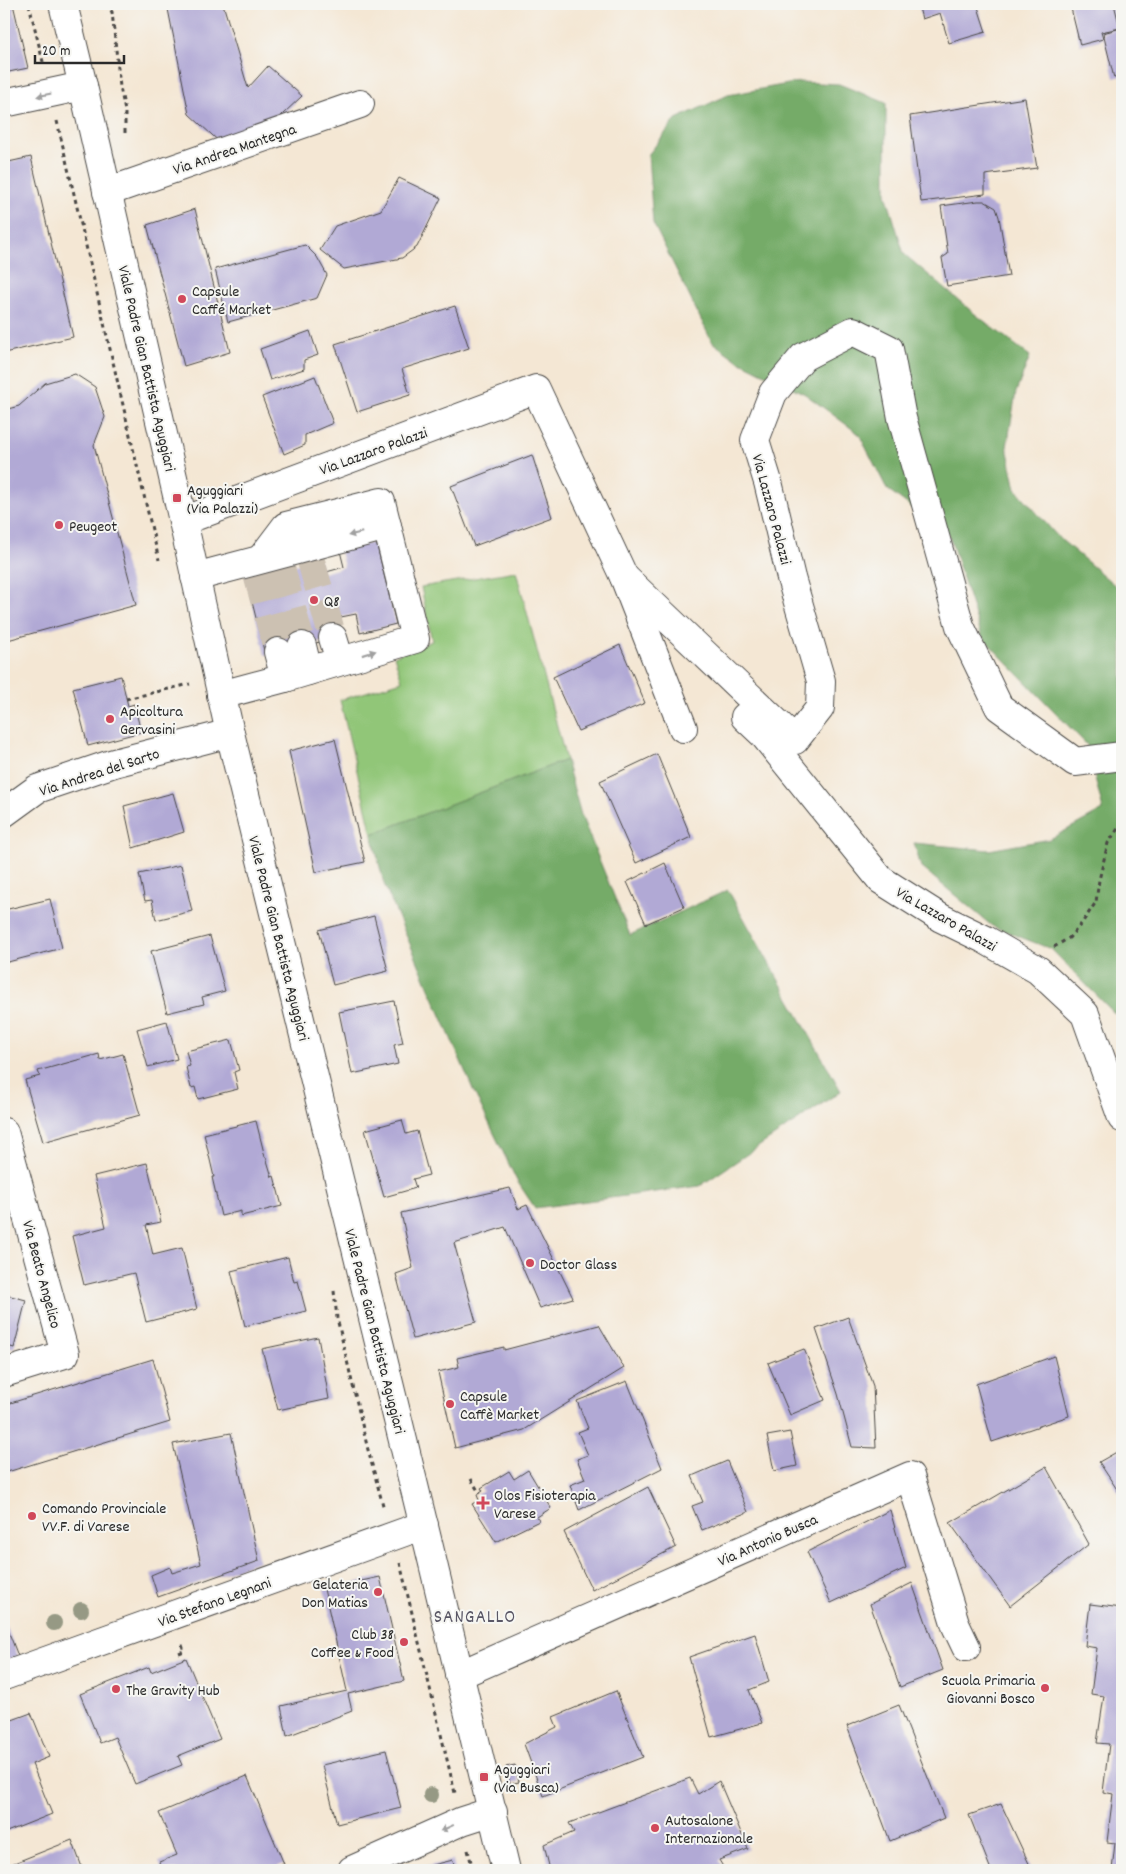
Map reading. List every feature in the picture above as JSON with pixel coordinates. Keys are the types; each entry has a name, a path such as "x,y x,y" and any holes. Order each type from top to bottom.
{"street":[{"name":"Viale Padre Gian Battista Aguggiari","path":"63,4 184,521 230,733 424,1524 506,1870"},
{"path":"4,103 83,86"},
{"name":"Via Andrea Mantegna","path":"107,192 360,104"},
{"name":"Via Lazzaro Palazzi","path":"624,577 794,740 820,708 821,680 791,578 768,482 755,440 773,393 803,357 853,331 889,348 902,418 960,626 999,707 1075,762 1122,756"},
{"name":"Via Lazzaro Palazzi","path":"184,521 536,389 624,577 683,728"},
{"path":"221,695 293,662 337,650 415,639 381,502 286,526 266,563"},
{"path":"195,576 308,554 387,526"},
{"name":"Via Lazzaro Palazzi","path":"642,621 763,734 881,880 941,918 1038,970 1085,1014 1122,1118"},
{"name":"Via Andrea del Sarto","path":"4,813 37,789 114,763 230,733"},
{"name":"Via Beato Angelico","path":"4,1132 65,1354 4,1373"},
{"name":"Via Antonio Busca","path":"459,1675 910,1476 956,1626 966,1647"},
{"name":"Via Stefano Legnani","path":"4,1676 424,1524"},
{"path":"352,1870 462,1821 493,1811"}],"path":[{"path":"106,4 112,12 120,87 125,111 124,139"},
{"path":"126,699 190,684"},
{"path":"1021,960 1051,949 1069,938 1082,923 1096,902 1108,842 1122,823"},
{"path":"472,1480 480,1494"},
{"path":"401,1567 455,1795"},
{"path":"179,1652 184,1651"},
{"path":"467,1844 473,1870"}],"green space":[{"path":"799,82 839,84 886,103 886,194 904,254 975,314 1030,356 1016,392 1007,447 1016,489 1058,537 1117,587 1122,585 1122,1021 1051,949 992,926 921,867 914,843 989,850 1050,839 1103,810 1087,745 982,637 949,535 887,489 859,434 805,394 737,360 712,342 653,223 648,155 676,119 728,95"},
{"path":"516,571 566,760 372,834 340,700 402,681 394,656 432,641 421,587"},
{"path":"566,760 581,815 630,935 728,890 841,1091 700,1186 535,1208 517,1181 475,1094 384,884 372,834"}],"building":[{"path":"4,4 13,4 28,68 4,73"},
{"path":"167,4 223,4 248,88 268,66 302,96 235,156 189,114"},
{"path":"918,4 977,4 986,32 949,43 940,13 922,19"},
{"path":"1070,4 1114,4 1120,28 1101,32 1103,39 1080,45"},
{"path":"1119,17 1122,17 1122,76 1114,78 1103,33 1121,28"},
{"path":"1025,98 1037,168 985,175 985,194 921,202 910,116"},
{"path":"31,157 73,337 4,353 4,163"},
{"path":"399,178 441,198 417,247 402,258 344,269 320,250 335,226 381,210"},
{"path":"984,201 996,208 1009,276 947,286 942,258 948,254 941,206"},
{"path":"195,209 230,352 184,366 147,225"},
{"path":"305,245 317,257 327,275 317,298 228,322 215,269"},
{"path":"455,306 469,348 402,369 410,395 357,412 335,344"},
{"path":"310,331 318,355 304,360 304,369 270,380 260,349"},
{"name":"Peugeot","path":"75,374 95,387 105,417 94,445 136,605 4,641 4,410 19,406 45,383"},
{"path":"315,376 333,423 305,435 305,445 284,454 262,397"},
{"path":"532,455 552,517 474,546 451,486"},
{"path":"376,542 396,624 360,633 356,614 336,618 341,637 265,655 246,577 319,559 323,573 344,567 340,551"},
{"path":"620,645 645,703 578,731 553,677"},
{"name":"Apicoltura Gervasini","path":"121,676 128,706 134,704 141,732 88,746 73,688"},
{"path":"335,739 365,862 316,872 289,751"},
{"path":"657,754 691,837 636,863 600,781"},
{"path":"173,793 184,832 133,848 124,806"},
{"path":"665,863 684,907 646,924 627,882"},
{"path":"181,865 192,911 156,920 152,900 145,901 139,874"},
{"path":"50,899 62,948 4,963 4,910"},
{"path":"374,916 388,971 333,985 319,930"},
{"path":"210,936 225,991 202,997 204,1004 167,1013 151,951"},
{"path":"394,1001 403,1043 394,1045 398,1064 352,1074 339,1012"},
{"path":"167,1021 177,1059 148,1067 137,1029"},
{"path":"231,1040 239,1070 234,1072 238,1089 198,1099 195,1087 191,1088 186,1067 190,1066 186,1051"},
{"path":"99,1054 100,1060 123,1054 140,1115 43,1142 25,1080 40,1076 38,1071"},
{"path":"402,1120 406,1134 417,1131 429,1175 413,1179 416,1188 384,1197 365,1130"},
{"path":"256,1121 265,1157 272,1177 274,1176 282,1206 241,1216 241,1211 221,1216 204,1134"},
{"path":"147,1163 161,1222 146,1225 153,1255 182,1248 197,1309 146,1322 134,1273 84,1285 72,1236 106,1227 94,1176"},
{"path":"510,1188 518,1209 527,1205 573,1298 540,1308 505,1227 454,1243 476,1322 413,1339 396,1274 413,1268 401,1213"},
{"path":"288,1257 294,1282 298,1281 306,1311 245,1326 231,1271"},
{"path":"4,1289 7,1295 26,1300 14,1348 4,1345"},
{"path":"848,1317 873,1386 876,1448 852,1447 838,1394 816,1329"},
{"path":"599,1325 624,1368 524,1430 455,1448 438,1372 459,1367 457,1358 504,1347 504,1350"},
{"path":"318,1337 329,1399 278,1410 262,1349"},
{"path":"804,1349 825,1400 790,1415 768,1363"},
{"path":"1054,1356 1069,1416 992,1442 976,1384"},
{"path":"153,1359 170,1422 4,1473 4,1405"},
{"path":"627,1381 662,1468 579,1510 570,1485 585,1479 577,1459 588,1455 578,1432 588,1428 577,1401"},
{"path":"790,1432 797,1466 774,1471 767,1436"},
{"path":"231,1433 259,1561 158,1597 151,1575 170,1567 172,1573 201,1564 173,1444"},
{"path":"1122,1449 1122,1497 1099,1462"},
{"path":"727,1461 748,1512 702,1530 692,1506 703,1502 692,1476"},
{"path":"1046,1467 1089,1544 1010,1606 950,1523"},
{"path":"528,1470 551,1508 537,1517 539,1521 496,1542 472,1504 479,1500 477,1495 483,1491 481,1488 509,1471 514,1479"},
{"path":"648,1487 676,1547 592,1590 564,1532"},
{"path":"890,1510 906,1568 831,1603 807,1552"},
{"path":"380,1577 404,1681 348,1694 352,1711 287,1736 281,1706 347,1691 324,1589"},
{"path":"912,1583 943,1670 900,1687 870,1604"},
{"path":"1090,1604 1122,1608 1122,1870 1112,1870 1115,1843 1107,1842 1113,1794 1103,1792 1109,1744 1097,1743 1104,1696 1091,1694 1097,1648 1085,1646"},
{"path":"4,1620 18,1656 4,1661"},
{"path":"755,1634 769,1682 749,1690 762,1723 711,1737 689,1657"},
{"path":"186,1658 220,1739 178,1756 182,1765 135,1784 115,1737 100,1743 80,1694 149,1667 151,1672"},
{"path":"616,1691 643,1757 543,1796 524,1744 557,1727 553,1717"},
{"path":"899,1705 944,1818 890,1841 847,1726"},
{"path":"31,1713 49,1757 32,1764 52,1814 4,1833 4,1723"},
{"path":"386,1750 401,1808 337,1824 322,1765"},
{"path":"515,1765 519,1782 510,1784 506,1767"},
{"path":"247,1776 284,1864 268,1870 162,1870 159,1862 177,1855 159,1813"},
{"name":"Autosalone Internazionale","path":"690,1778 698,1794 719,1781 748,1849 719,1860 725,1870 550,1870 544,1845 574,1832 569,1823"},
{"path":"1001,1804 1032,1870 991,1870 969,1815"},
{"path":"72,1840 83,1870 4,1870 4,1867"},
{"path":"453,1860 455,1870 413,1870"}],"tunnel":[{"path":"311,561 333,638"},
{"path":"281,568 302,646"},
{"path":"257,574 278,652"}],"place":[{"name":"Capsule Caffé Market","path":"182,299"},
{"name":"Aguggiari (Via Palazzi)","path":"177,498"},
{"name":"Peugeot","path":"59,525"},
{"name":"Q8","path":"314,600"},
{"name":"Apicoltura Gervasini","path":"110,719"},
{"name":"Doctor Glass","path":"530,1263"},
{"name":"Capsule Caffè Market","path":"450,1404"},
{"name":"Olos Fisioterapia Varese","path":"483,1503"},
{"name":"Comando Provinciale VV.F. di Varese","path":"32,1516"},
{"name":"Gelateria Don Matias","path":"378,1592"},
{"name":"Club 38 Coffee & Food","path":"404,1642"},
{"name":"Scuola Primaria Giovanni Bosco","path":"1045,1688"},
{"name":"The Gravity Hub","path":"116,1689"},
{"name":"Aguggiari (Via Busca)","path":"484,1777"},
{"name":"Autosalone Internazionale","path":"655,1828"}],"district":[{"name":"SANGALLO","path":"475,1615"}]}
